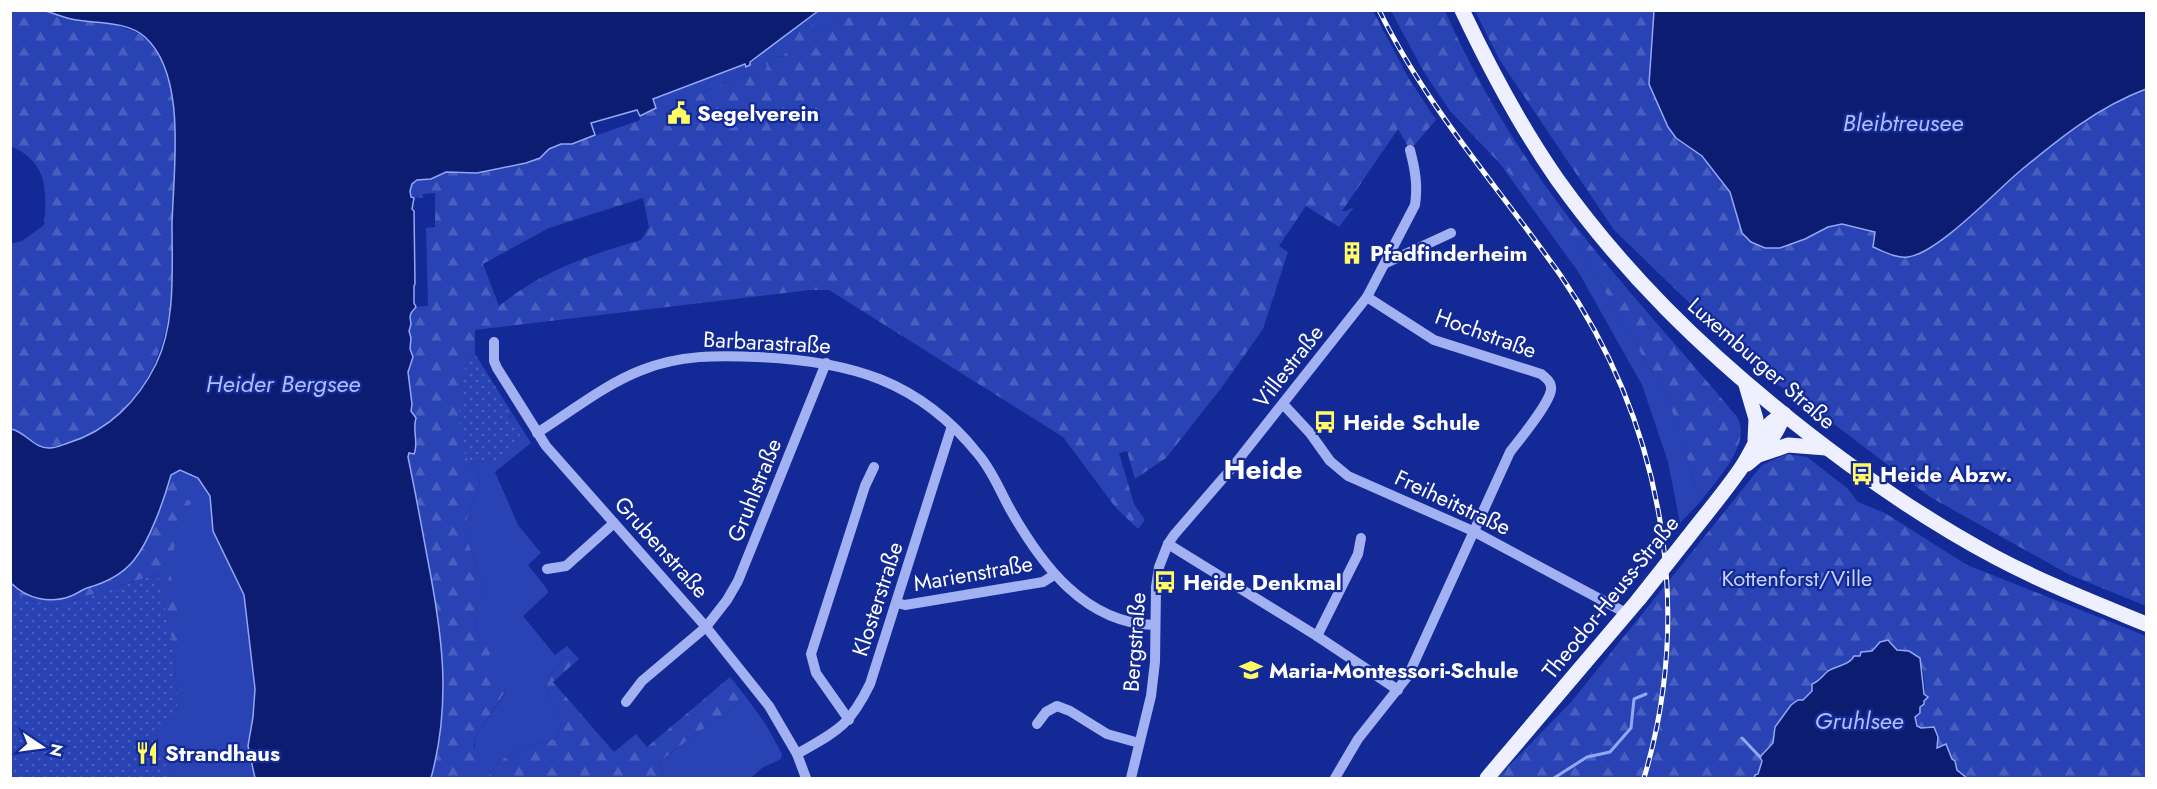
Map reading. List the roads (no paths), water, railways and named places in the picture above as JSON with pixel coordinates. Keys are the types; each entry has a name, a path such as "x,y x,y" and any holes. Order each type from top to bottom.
{"main road":[{"name":"Luxemburger Straße","path":"1462,10 1518,118 1564,188 1603,239 1659,303 1746,384 1826,448 1939,525 1995,557 2062,590 2146,624"},
{"path":"1746,384 1756,419 1757,448 1788,445 1826,448"},
{"name":"Theodor-Heuss-Straße","path":"1487,778 1639,599 1757,448 1767,425 1784,414"}],"street":[{"name":"Villestraße","path":"1168,544 1367,297 1415,205 1416,173 1410,150"},
{"path":"1386,263 1451,233"},
{"name":"Hochstraße","path":"1367,297 1434,340 1541,374 1548,380 1551,387 1550,393 1533,422 1510,452 1473,531"},
{"name":"Grubenstraße","path":"494,342 494,361 497,369 537,433 706,627 770,706 797,754 806,778"},
{"name":"Barbarastraße","path":"537,433 607,388 640,370 695,357 732,355 826,363 875,377 909,393 935,411 978,454 988,467 1028,540 1054,575 1097,609 1140,625 1155,625"},
{"name":"Gruhlstraße","path":"626,702 642,681 706,627 738,581 826,363"},
{"name":"Freiheitstraße","path":"1283,404 1310,433 1330,461 1348,476 1473,531 1626,613"},
{"name":"Klosterstraße","path":"797,754 836,732 849,720 870,684 952,426"},
{"path":"849,720 816,673 811,654 865,486 874,467"},
{"path":"547,569 566,566 614,523"},
{"path":"1335,778 1358,739 1408,676 1473,531"},
{"path":"1317,636 1358,554 1361,538"},
{"path":"1168,544 1317,636 1398,690"},
{"name":"Bergstraße","path":"1131,778 1151,696 1155,662 1158,577 1168,544"},
{"name":"Marienstraße","path":"897,603 905,604 1043,582 1054,575"},
{"path":"1037,724 1052,707 1062,706 1107,734 1139,743"}],"water":[{"name":"Heider Bergsee","path":"45,11 818,11 750,62 750,65 746,67 745,64 653,99 656,108 640,116 637,110 591,123 595,135 572,144 561,144 549,149 540,158 526,163 477,173 446,172 431,179 417,180 412,184 410,191 411,197 414,198 412,209 414,211 414,303 416,307 410,317 410,349 413,357 408,372 411,411 416,418 416,445 414,454 409,453 408,457 437,612 443,667 441,722 431,778 255,778 248,746 255,689 244,595 213,531 210,496 198,478 180,470 171,475 146,542 134,560 113,578 71,596 55,600 31,596 11,583 11,429 39,446 52,448 83,438 120,413 149,378 156,364 167,331 172,296 175,126 168,75 159,54 145,37 129,28 80,21"},
{"name":"Bleibtreusee","path":"1654,11 2146,11 2146,89 2096,114 2065,135 2020,171 1950,234 1920,253 1908,257 1890,254 1873,247 1875,232 1842,224 1828,227 1780,248 1765,248 1751,242 1742,233 1730,192 1702,156 1676,138 1668,127 1649,84"},
{"name":"Gruhlsee","path":"1888,640 1897,650 1909,651 1920,658 1924,694 1928,697 1920,707 1920,713 1915,717 1917,726 1934,727 1938,737 1937,748 1946,744 1957,770 1967,778 1754,778 1758,774 1762,761 1760,757 1773,743 1775,727 1791,705 1798,700 1803,700 1812,691 1812,684 1828,671 1846,663 1854,656 1860,656 1861,652 1872,651 1880,642"}],"waterway":[{"path":"1554,778 1587,757 1610,752 1631,728 1634,699 1646,694"},
{"path":"1742,738 1760,757"}],"railway":[{"path":"1379,10 1398,46 1441,114 1561,276 1596,333 1624,392 1645,454 1660,518 1667,583 1667,648 1659,713 1644,778"}],"place":[{"name":"Segelverein","path":"679,113"},
{"name":"Pfadfinderheim","path":"1352,253"},
{"name":"Heide Schule","path":"1325,422"},
{"name":"Heide Abzw.","path":"1862,474"},
{"name":"Heide Denkmal","path":"1165,582"},
{"name":"Maria-Montessori-Schule","path":"1251,670"},
{"name":"Strandhaus","path":"147,753"}],"district":[{"name":"Heide","path":"1263,469"}],"park label":[{"name":"Kottenforst/Ville","path":"1797,578"}]}
